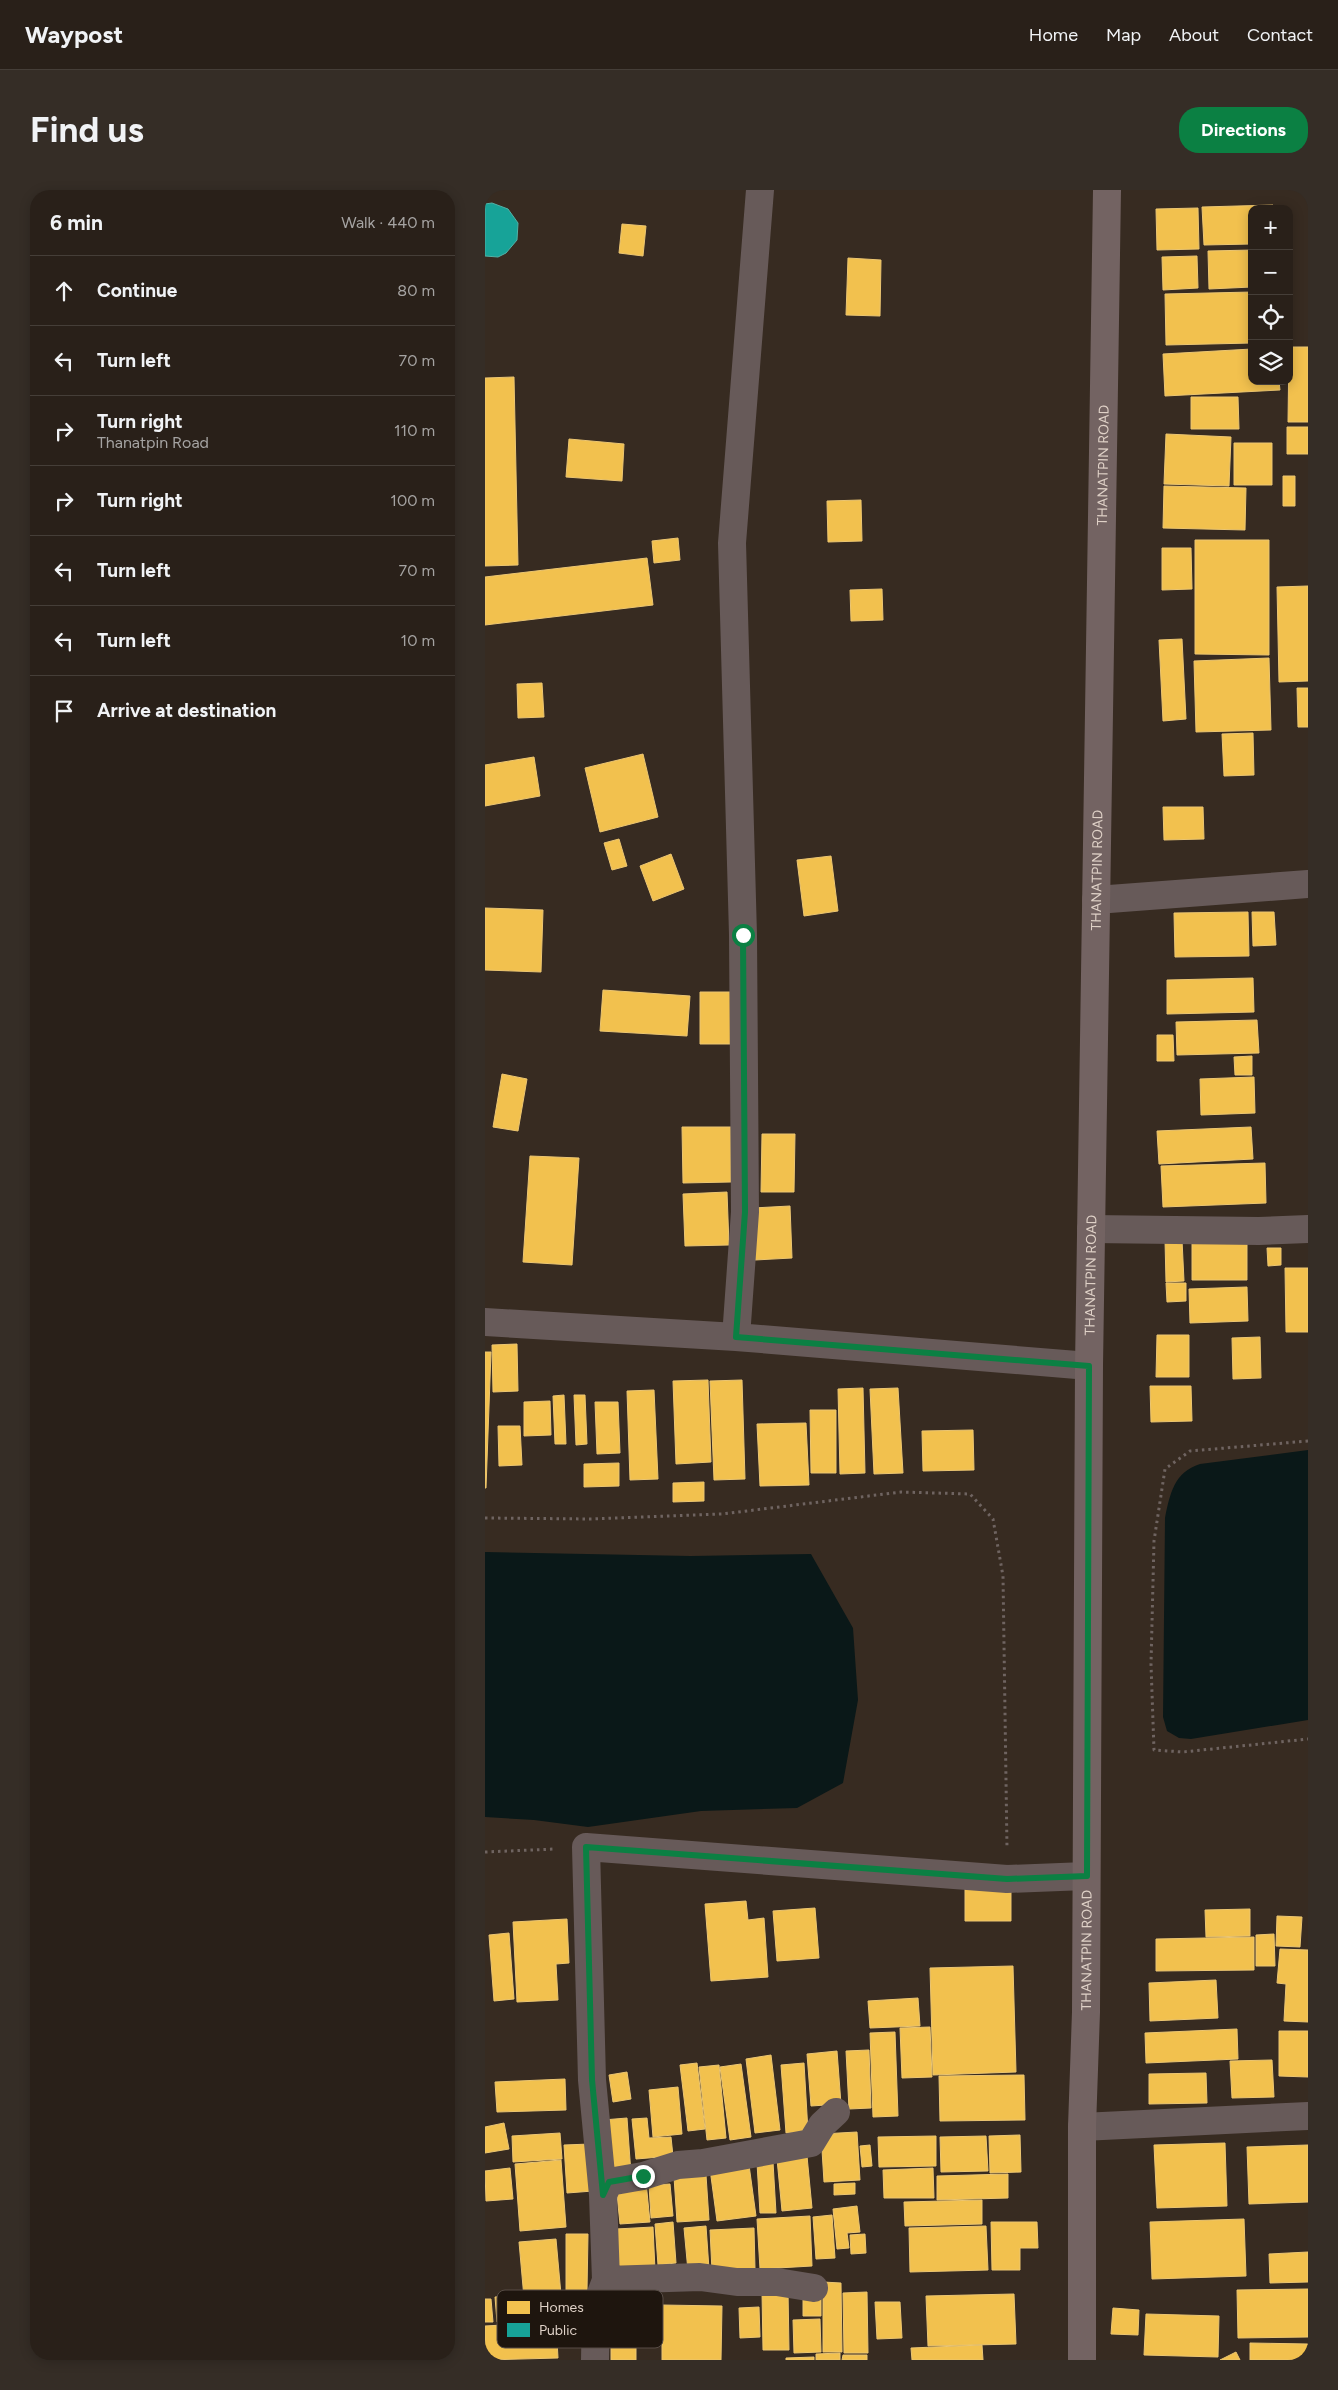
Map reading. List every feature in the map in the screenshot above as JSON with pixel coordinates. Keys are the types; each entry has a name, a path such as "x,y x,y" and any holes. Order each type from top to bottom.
{"main road":[{"name":"THANATPIN ROAD","path":"1082,2360 1082,2127 1086,2012 1089,1366 1107,190"}],"street":[{"path":"736,1337 745,1192 743,935 732,543 759,190"},
{"path":"1095,900 1308,884"},
{"path":"1091,1228 1259,1231 1308,1229"},
{"path":"485,1322 736,1337 1089,1366"},
{"path":"602,2290 606,2280 603,2195 592,2080 586,1847 1007,1879 1087,1876"},
{"path":"603,2195 609,2182 643,2176 678,2166 811,2143 822,2125 836,2112"},
{"path":"1082,2127 1308,2116"},
{"path":"606,2280 700,2277 737,2282 777,2282 814,2288"}],"path":[{"path":"1308,1440 1190,1451 1165,1470 1154,1540 1151,1664 1154,1750 1183,1752 1308,1739"},
{"path":"485,1518 591,1519 722,1514 901,1492 970,1494 993,1519 1003,1576 1007,1879"},
{"path":"485,1852 586,1847"}],"shaded area":[{"path":"1308,1450 1308,1720 1191,1739 1179,1738 1167,1731 1163,1717 1165,1518 1171,1492 1184,1472 1200,1464"},
{"path":"485,1552 691,1556 811,1554 853,1628 858,1700 843,1783 797,1808 701,1811 588,1827 534,1820 485,1817"}],"building: Homes":[{"path":"1248,206 1248,244 1204,245 1202,207"},
{"path":"1198,208 1199,249 1157,250 1156,209"},
{"path":"622,224 646,226 643,256 619,253"},
{"path":"1248,250 1248,287 1209,289 1208,251"},
{"path":"1197,256 1198,288 1163,290 1162,257"},
{"path":"848,258 881,260 880,316 846,315"},
{"path":"1248,292 1248,343 1166,345 1165,294"},
{"path":"1293,347 1308,347 1308,422 1288,422 1288,385 1293,385"},
{"path":"1248,349 1248,385 1279,385 1280,390 1165,396 1163,354"},
{"path":"514,377 518,565 485,566 485,378"},
{"path":"1191,397 1238,397 1239,429 1191,429"},
{"path":"1287,427 1308,427 1308,454 1287,454"},
{"path":"1166,434 1231,437 1229,486 1164,484"},
{"path":"569,439 624,444 622,481 566,477"},
{"path":"1234,443 1272,443 1272,485 1234,485"},
{"path":"1283,476 1295,476 1295,506 1283,506"},
{"path":"1164,486 1246,488 1245,530 1163,528"},
{"path":"861,500 862,541 828,542 827,501"},
{"path":"678,538 680,560 654,563 652,541"},
{"path":"1195,540 1269,540 1269,655 1195,654"},
{"path":"1162,548 1191,548 1192,589 1162,590"},
{"path":"647,558 653,605 485,625 485,577"},
{"path":"1308,586 1308,681 1279,682 1277,587"},
{"path":"882,589 883,620 851,621 850,590"},
{"path":"1182,639 1186,719 1163,721 1159,640"},
{"path":"1269,658 1271,730 1196,732 1194,661"},
{"path":"542,683 544,717 518,718 517,684"},
{"path":"1297,688 1308,688 1308,727 1298,727"},
{"path":"1253,733 1254,775 1224,776 1222,734"},
{"path":"643,754 658,817 600,832 585,768"},
{"path":"534,757 540,796 485,806 485,765"},
{"path":"1163,807 1203,807 1204,839 1164,840"},
{"path":"619,839 627,866 612,870 604,843"},
{"path":"671,854 684,889 653,901 640,866"},
{"path":"831,856 838,911 804,916 797,860"},
{"path":"485,908 543,910 541,972 485,970"},
{"path":"1248,912 1249,956 1175,957 1174,913"},
{"path":"1252,912 1274,912 1276,945 1253,946"},
{"path":"1253,978 1254,1012 1167,1014 1167,980"},
{"path":"603,990 690,996 687,1036 600,1031"},
{"path":"700,992 734,992 734,1044 700,1044"},
{"path":"1257,1020 1259,1053 1177,1055 1176,1022"},
{"path":"1157,1035 1173,1035 1174,1061 1157,1061"},
{"path":"1252,1056 1252,1075 1235,1075 1234,1057"},
{"path":"502,1074 527,1079 518,1131 493,1127"},
{"path":"1254,1077 1255,1113 1201,1115 1200,1079"},
{"path":"682,1127 731,1127 731,1182 683,1183"},
{"path":"1251,1127 1253,1159 1159,1164 1157,1131"},
{"path":"762,1134 795,1134 794,1192 761,1192"},
{"path":"530,1156 579,1158 572,1265 523,1262"},
{"path":"1265,1163 1266,1203 1163,1207 1161,1166"},
{"path":"727,1192 729,1245 685,1246 683,1194"},
{"path":"790,1206 792,1258 755,1260 753,1208"},
{"path":"1192,1237 1247,1237 1247,1280 1192,1280"},
{"path":"1165,1240 1182,1240 1184,1281 1166,1282"},
{"path":"1267,1248 1281,1248 1281,1265 1268,1266"},
{"path":"1285,1268 1308,1268 1308,1332 1286,1332"},
{"path":"1166,1283 1186,1283 1186,1301 1167,1302"},
{"path":"1247,1287 1248,1321 1190,1323 1189,1289"},
{"path":"1157,1335 1189,1335 1189,1377 1156,1377"},
{"path":"1260,1337 1261,1378 1233,1379 1232,1338"},
{"path":"517,1344 518,1391 493,1392 492,1345"},
{"path":"485,1352 491,1352 486,1488 485,1488"},
{"path":"708,1380 711,1462 676,1464 673,1381"},
{"path":"742,1380 745,1479 714,1480 710,1381"},
{"path":"1150,1386 1191,1386 1192,1421 1151,1422"},
{"path":"863,1388 865,1473 840,1474 838,1389"},
{"path":"898,1388 903,1473 874,1474 870,1389"},
{"path":"654,1390 658,1479 630,1480 627,1391"},
{"path":"564,1395 566,1444 555,1444 553,1396"},
{"path":"574,1395 585,1395 587,1444 576,1445"},
{"path":"550,1401 551,1435 524,1436 524,1402"},
{"path":"595,1402 618,1402 620,1453 597,1454"},
{"path":"810,1410 836,1410 836,1473 811,1473"},
{"path":"806,1423 809,1485 760,1486 757,1424"},
{"path":"498,1426 520,1426 522,1465 499,1466"},
{"path":"973,1430 974,1470 923,1471 922,1431"},
{"path":"619,1463 619,1486 584,1487 584,1464"},
{"path":"704,1482 704,1501 673,1502 673,1483"},
{"path":"965,1882 1011,1882 1011,1921 965,1921"},
{"path":"746,1901 748,1920 764,1918 768,1977 711,1981 705,1904"},
{"path":"815,1908 819,1958 777,1961 773,1911"},
{"path":"1250,1909 1250,1936 1206,1937 1205,1910"},
{"path":"1277,1916 1302,1917 1300,1947 1276,1946"},
{"path":"567,1919 569,1963 556,1964 558,2000 517,2002 513,1922"},
{"path":"509,1933 514,1999 494,2001 489,1935"},
{"path":"1274,1934 1275,1966 1256,1966 1256,1935"},
{"path":"1254,1937 1254,1970 1156,1971 1156,1939"},
{"path":"1280,1949 1308,1950 1308,2022 1284,2021 1286,1984 1277,1983"},
{"path":"1013,1966 1016,2072 933,2075 930,1968"},
{"path":"1216,1980 1218,2018 1150,2021 1149,1983"},
{"path":"918,1998 920,2026 870,2028 868,2001"},
{"path":"930,2027 932,2077 902,2078 900,2028"},
{"path":"1237,2029 1238,2059 1146,2063 1145,2033"},
{"path":"1279,2031 1308,2031 1308,2077 1279,2076"},
{"path":"895,2032 898,2116 873,2117 870,2033"},
{"path":"869,2050 871,2108 849,2109 846,2051"},
{"path":"837,2051 841,2104 811,2106 807,2054"},
{"path":"771,2055 780,2130 755,2133 746,2059"},
{"path":"1272,2060 1274,2097 1232,2098 1230,2061"},
{"path":"697,2063 705,2129 688,2131 680,2065"},
{"path":"804,2063 808,2132 786,2133 781,2065"},
{"path":"741,2064 751,2137 730,2140 720,2067"},
{"path":"719,2065 726,2138 707,2140 699,2067"},
{"path":"627,2072 631,2099 613,2102 609,2075"},
{"path":"1206,2073 1207,2103 1149,2104 1149,2074"},
{"path":"1024,2075 1025,2120 940,2121 939,2076"},
{"path":"565,2079 566,2110 497,2112 495,2082"},
{"path":"678,2087 682,2134 653,2137 649,2090"},
{"path":"627,2118 631,2174 607,2176 603,2120"},
{"path":"647,2118 649,2138 671,2137 673,2156 636,2159 632,2119"},
{"path":"504,2123 509,2149 485,2153 485,2127"},
{"path":"857,2132 860,2180 824,2182 821,2134"},
{"path":"560,2133 562,2159 513,2162 512,2136"},
{"path":"1020,2135 1021,2172 990,2173 989,2136"},
{"path":"936,2136 936,2166 879,2167 878,2137"},
{"path":"986,2136 988,2171 941,2172 940,2137"},
{"path":"1225,2143 1227,2206 1157,2208 1154,2145"},
{"path":"590,2144 593,2191 567,2193 564,2145"},
{"path":"870,2145 872,2166 862,2167 860,2146"},
{"path":"1308,2145 1308,2202 1249,2204 1247,2147"},
{"path":"807,2156 812,2208 782,2211 777,2159"},
{"path":"561,2160 566,2227 520,2231 515,2164"},
{"path":"773,2162 776,2213 760,2213 757,2163"},
{"path":"749,2165 756,2216 717,2221 710,2169"},
{"path":"510,2168 513,2199 486,2201 485,2171"},
{"path":"933,2168 934,2198 884,2198 883,2170"},
{"path":"1008,2174 1008,2198 937,2200 937,2176"},
{"path":"706,2175 709,2220 677,2222 674,2177"},
{"path":"646,2182 650,2222 620,2224 616,2185"},
{"path":"855,2183 855,2194 834,2195 834,2184"},
{"path":"670,2184 673,2216 651,2218 649,2185"},
{"path":"982,2200 982,2224 905,2226 904,2202"},
{"path":"857,2206 860,2232 847,2233 849,2248 837,2249 833,2209"},
{"path":"832,2215 835,2258 816,2259 813,2217"},
{"path":"810,2216 812,2266 760,2269 757,2219"},
{"path":"1244,2219 1246,2276 1152,2279 1150,2222"},
{"path":"673,2222 676,2263 658,2265 655,2224"},
{"path":"991,2222 1037,2222 1038,2248 1020,2248 1020,2270 992,2270"},
{"path":"706,2226 709,2269 688,2271 684,2228"},
{"path":"986,2226 988,2270 910,2272 909,2228"},
{"path":"653,2227 655,2270 618,2271 616,2229"},
{"path":"754,2228 755,2269 712,2271 710,2230"},
{"path":"566,2234 588,2234 587,2290 566,2290"},
{"path":"865,2234 866,2253 851,2254 850,2235"},
{"path":"556,2239 561,2290 523,2290 519,2242"},
{"path":"1308,2252 1308,2282 1270,2283 1269,2254"},
{"path":"823,2282 841,2283 842,2352 823,2352"},
{"path":"614,2288 653,2289 653,2290 614,2290"},
{"path":"1308,2289 1308,2337 1238,2338 1237,2290"},
{"path":"788,2291 789,2350 763,2350 762,2292"},
{"path":"867,2292 868,2353 844,2353 843,2293"},
{"path":"1014,2294 1016,2344 928,2346 926,2296"},
{"path":"495,2297 497,2297 497,2322"},
{"path":"803,2297 821,2297 821,2316 803,2316"},
{"path":"485,2299 491,2299 493,2322 485,2322"},
{"path":"875,2302 900,2302 902,2338 877,2339"},
{"path":"663,2305 722,2306 721,2360 662,2360"},
{"path":"759,2307 760,2337 740,2338 739,2308"},
{"path":"1113,2308 1139,2310 1138,2335 1111,2334"},
{"path":"1146,2314 1219,2316 1218,2357 1144,2355"},
{"path":"820,2319 821,2352 794,2353 793,2320"},
{"path":"497,2325 497,2348 557,2348 558,2358 485,2360 485,2326"},
{"path":"1250,2343 1308,2344 1308,2360 1250,2360"},
{"path":"982,2345 983,2360 912,2360 911,2348"},
{"path":"611,2348 636,2348 636,2360 611,2360"},
{"path":"1236,2352 1240,2360 1220,2360"},
{"path":"840,2353 840,2360 816,2360 816,2354"},
{"path":"843,2355 867,2355 867,2360 842,2360"},
{"path":"814,2357 814,2360 786,2360 786,2358"}],"building: Public":[{"path":"492,203 508,209 518,223 517,240 506,253 498,257 485,256 485,204"}],"route":[{"path":"643,2176 609,2182 603,2195 592,2080 586,1847 1007,1879 1087,1876 1089,1366 736,1337 745,1212 743,935"}]}
